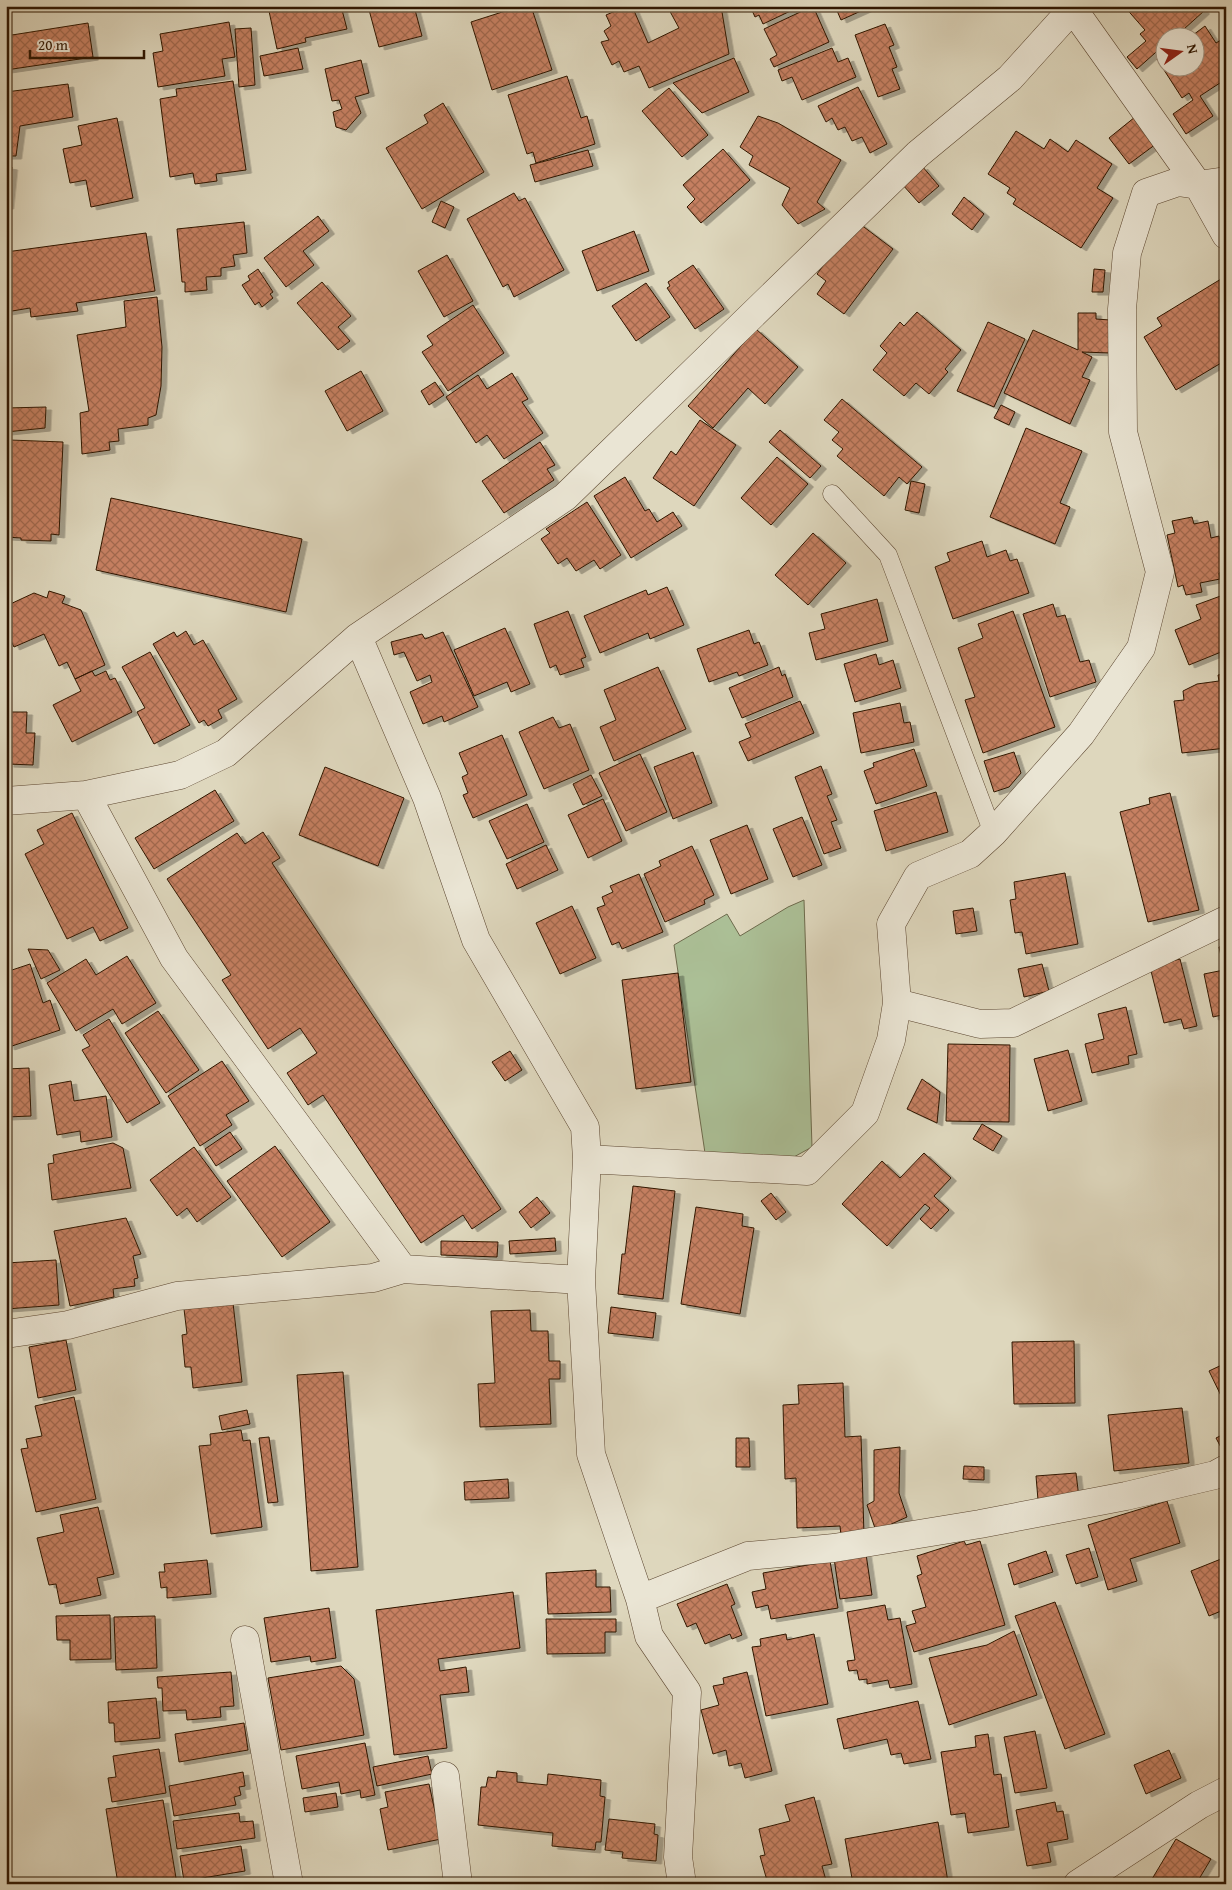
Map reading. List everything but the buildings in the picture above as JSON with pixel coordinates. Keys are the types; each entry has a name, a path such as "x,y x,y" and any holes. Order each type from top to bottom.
{"street":[{"path":"6,801 86,795 180,775 226,753 358,637 565,497 918,154 1010,78 1074,7 1198,185 1226,235"},
{"path":"587,1158 807,1171 865,1113 891,1040 897,1003 891,924 918,876 970,854 993,833 1081,734 1141,648 1160,572 1124,432 1122,310 1127,253 1146,193 1178,182 1198,185 1226,181"},
{"path":"358,637 427,798 476,940 585,1127 587,1158 581,1280 591,1454 640,1599 649,1636 687,1692 678,1857 682,1884"},
{"path":"86,795 174,958 403,1269"},
{"path":"897,1003 980,1024 1013,1022 1226,920"},
{"path":"6,1334 68,1325 177,1296 373,1278 403,1269 581,1280"},
{"path":"640,1599 748,1556 834,1548 980,1524 1126,1496 1216,1474 1226,1469"},
{"path":"245,1640 289,1884"},
{"path":"445,1776 458,1884"},
{"path":"1078,1884 1199,1805 1226,1791"}],"lane":[{"path":"832,494 888,555 993,833"}],"green space":[{"path":"804,900 812,1147 792,1158 705,1153 674,945 727,914 740,936 788,907"}]}
